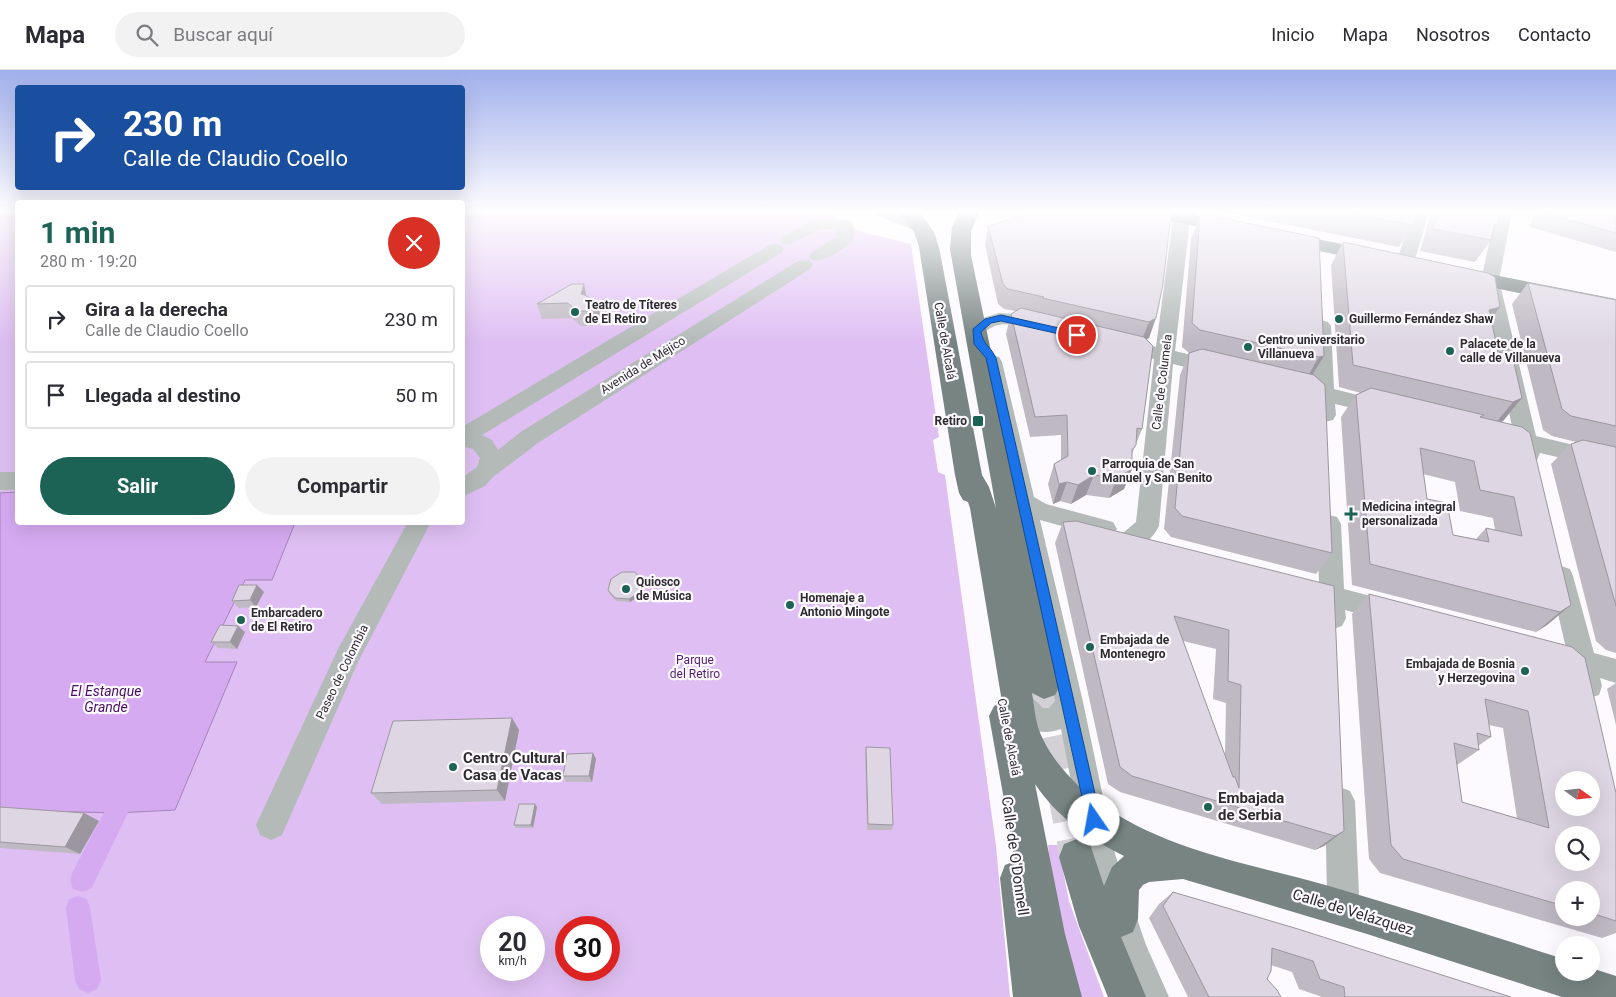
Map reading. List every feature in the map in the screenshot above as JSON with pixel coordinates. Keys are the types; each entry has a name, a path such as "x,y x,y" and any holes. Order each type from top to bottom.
{"main road":[{"name":"Calle de Alcalá","path":"930,255 968,475 994,656 1046,934 1063,997"},
{"path":"962,255 1044,685"},
{"path":"1367,255 1616,306"},
{"name":"Calle de Alcalá","path":"968,475 976,487 983,508 1016,700 1023,730 1042,767 1060,792 1094,820"},
{"name":"Calle de O'Donnell","path":"994,656 1002,760 1032,997"},
{"name":"Calle de Velázquez","path":"1094,820 1125,838 1189,863 1347,910 1616,995"},
{"path":"1077,857 1098,926 1127,997"},
{"path":"1120,919 1119,894 1121,883 1126,875 1142,866 1189,863"},
{"path":"1046,934 1055,997"}],"street":[{"name":"Avenida de Méjico","path":"465,435 765,255"},
{"name":"Avenida de Méjico","path":"465,488 472,485 530,436 820,255"},
{"name":"Calle de Columela","path":"1025,503 1039,511 1122,534 1140,544 1147,526 1165,355 1179,255"},
{"path":"1317,255 1318,269"},
{"path":"1423,255 1424,267"},
{"path":"1495,255 1490,280 1534,470"},
{"path":"1320,307 1326,442"},
{"path":"1063,332 1001,318 988,321 978,338 991,358 1025,503 1106,876 1130,949 1152,997"},
{"path":"1101,340 1232,372"},
{"path":"1290,386 1401,412"},
{"path":"1488,433 1616,463"},
{"path":"465,438 473,439 486,446 491,458 487,471"},
{"path":"0,481 15,481"},
{"path":"1328,500 1334,644"},
{"name":"Paseo de Colombia","path":"271,825 348,657 418,525"},
{"path":"1556,557 1592,704"},
{"path":"1294,586 1416,618"},
{"path":"1546,652 1616,671"},
{"name":"Calle de Alcalá","path":"1016,700 1022,709 1031,716 1047,721 1059,718 1064,713 1069,702"},
{"path":"1339,779 1343,895 1347,910"}],"green space":[{"name":"Parque del Retiro","path":"0,255 15,255 15,525 465,525 465,255 913,255 939,437 933,440 938,472 945,475 996,846 1010,997 0,997"},
{"path":"1048,845 1058,845 1069,901 1104,997 1079,997 1054,903"}],"water":[{"name":"El Estanque Grande","path":"15,492 15,525 294,525 272,580 245,580 205,662 237,662 175,810 116,813 0,810 0,493"}],"building":[{"path":"996,255 1166,255 1156,318 1149,322 1042,298 1044,297 1008,289 1003,284"},
{"path":"1197,255 1320,255 1324,356 1319,357 1200,330 1192,323"},
{"path":"1344,255 1405,255 1488,273 1495,277 1500,307 1489,310 1498,352 1512,354 1522,398 1513,402 1353,365"},
{"path":"1528,283 1616,300 1616,426 1571,416 1562,409"},
{"path":"572,284 584,284 581,294 598,304 587,311 577,311 568,303 537,304"},
{"path":"1021,308 1144,337 1153,346 1142,429 1137,428 1136,445 1132,450 1132,469 1117,478 1094,475 1078,485 1067,482 1059,484 1054,464 1068,456 1067,415 1035,417 1011,314"},
{"path":"1202,349 1314,375 1325,385 1332,553 1182,516 1175,508 1189,353"},
{"path":"1371,388 1484,415 1480,417 1522,427 1530,433 1571,605 1560,612 1370,564 1356,395","holes":["1420,448 1474,461 1480,490 1514,497 1522,536 1486,528 1489,542 1453,535 1447,503 1427,499"]},
{"path":"1583,440 1616,447 1616,606 1571,444"},
{"path":"1076,521 1334,586 1344,831 1335,836 1132,776 1120,767 1063,522","holes":["1174,616 1229,630 1228,681 1241,685 1239,788 1235,777 1233,777"]},
{"name":"Quiosco de Música","path":"622,572 635,572 642,581 640,592 629,599 615,598 608,590 611,579"},
{"path":"239,585 257,585 250,600 232,601"},
{"path":"1369,594 1572,647 1585,658 1616,793 1616,921 1600,916 1600,881 1555,881 1555,903 1403,859 1391,845","holes":["1485,699 1528,711 1549,828 1462,802 1454,743 1479,750 1477,733 1491,737"]},
{"path":"220,625 238,626 230,642 211,642"},
{"name":"Centro Cultural Casa de Vacas","path":"512,718 497,790 371,793 393,721"},
{"path":"866,747 890,748 893,825 868,824"},
{"path":"593,753 589,776 563,776 567,754"},
{"path":"519,804 535,804 531,825 514,825"},
{"path":"0,807 84,813 65,847 0,842"},
{"path":"1173,892 1298,929 1511,997 1345,997 1344,987 1320,979 1313,961 1272,948 1271,971 1267,979 1281,997 1209,997 1163,906"}],"waterway":[{"path":"82,880 116,813"},
{"path":"78,908 88,980"}],"tunnel":[{"path":"1044,685 1077,857"}],"place":[{"name":"Teatro de Títeres de El Retiro","path":"575,312"},
{"name":"Guillermo Fernández Shaw","path":"1339,319"},
{"name":"Centro universitario Villanueva","path":"1248,347"},
{"name":"Palacete de la calle de Villanueva","path":"1450,351"},
{"name":"Retiro","path":"978,421"},
{"name":"Parroquia de San Manuel y San Benito","path":"1092,471"},
{"name":"Medicina integral personalizada","path":"1351,514"},
{"name":"Quiosco de Música","path":"626,589"},
{"name":"Homenaje a Antonio Mingote","path":"790,605"},
{"name":"Embarcadero de El Retiro","path":"241,620"},
{"name":"Embajada de Montenegro","path":"1090,647"},
{"name":"Embajada de Bosnia y Herzegovina","path":"1525,671"},
{"name":"Centro Cultural Casa de Vacas","path":"453,767"},
{"name":"Embajada de Serbia","path":"1208,807"}],"route":[{"path":"1077,335 1001,318 988,321 976,332 979,344 988,352 991,358 1094,820"}]}
